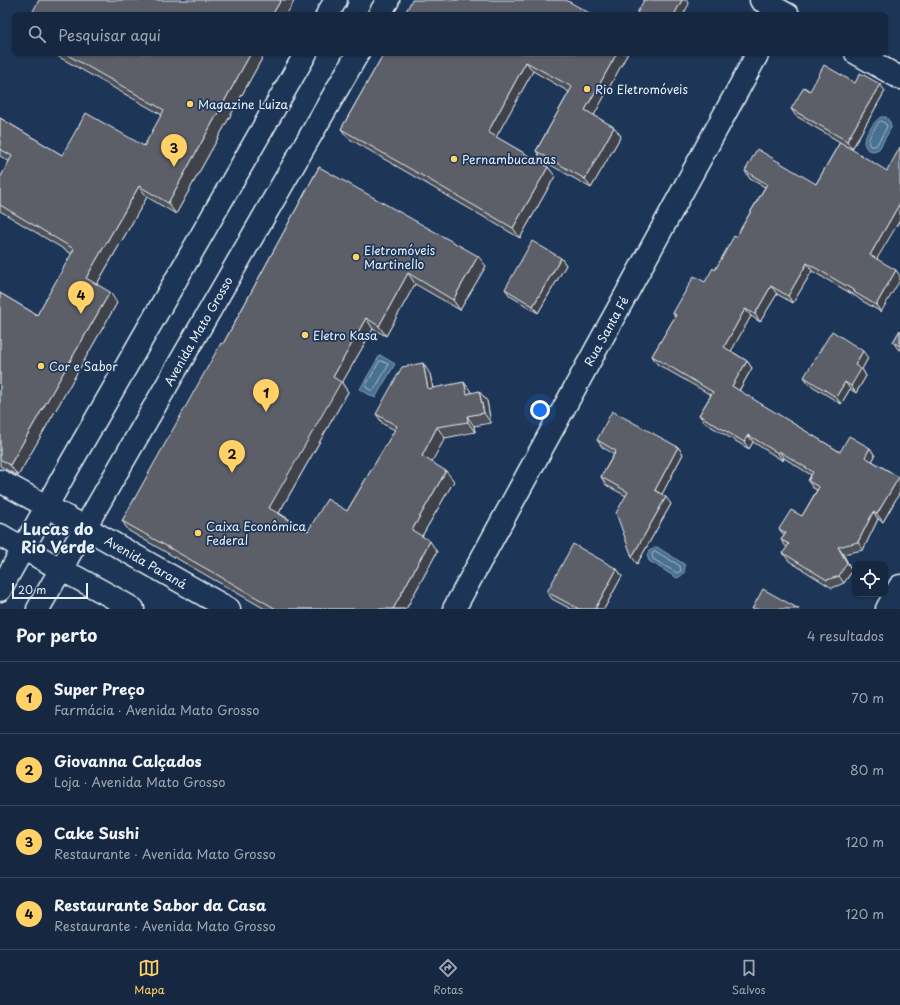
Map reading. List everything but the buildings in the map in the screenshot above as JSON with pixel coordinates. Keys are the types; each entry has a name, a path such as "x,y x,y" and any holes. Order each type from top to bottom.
{"main road":[{"path":"329,12 336,0"},
{"path":"382,12 388,0"},
{"path":"761,0 780,12"},
{"path":"0,590 46,506 304,56"},
{"name":"Avenida Mato Grosso","path":"38,609 356,56"},
{"name":"Rua Santa Fé","path":"454,609 756,56"},
{"path":"861,56 900,78"},
{"name":"Avenida Paraná","path":"0,481 85,527 228,609"},
{"path":"0,535 133,609"},
{"path":"887,609 900,586"}],"water":[{"path":"881,117 886,117 890,122 891,128 879,149 874,151 868,150 864,144 865,138 868,131"},
{"path":"380,355 395,364 375,398 360,389"},
{"path":"657,547 684,564 685,571 681,576 677,578 649,561 647,555 649,551"}],"place":[{"name":"Rio Eletromóveis","path":"587,89"},
{"name":"Magazine Luiza","path":"190,104"},
{"name":"Pernambucanas","path":"454,159"},
{"name":"Cake Sushi","path":"174,167"},
{"name":"Eletromóveis Martinello","path":"356,257"},
{"name":"Restaurante Sabor da Casa","path":"81,314"},
{"name":"Eletro Kasa","path":"305,335"},
{"name":"Cor e Sabor","path":"41,366"},
{"name":"Super Preço","path":"266,412"},
{"name":"Giovanna Calçados","path":"232,473"},
{"name":"Caixa Econômica Federal","path":"198,533"}],"district":[{"name":"Lucas do Rio Verde","path":"58,537"}]}
